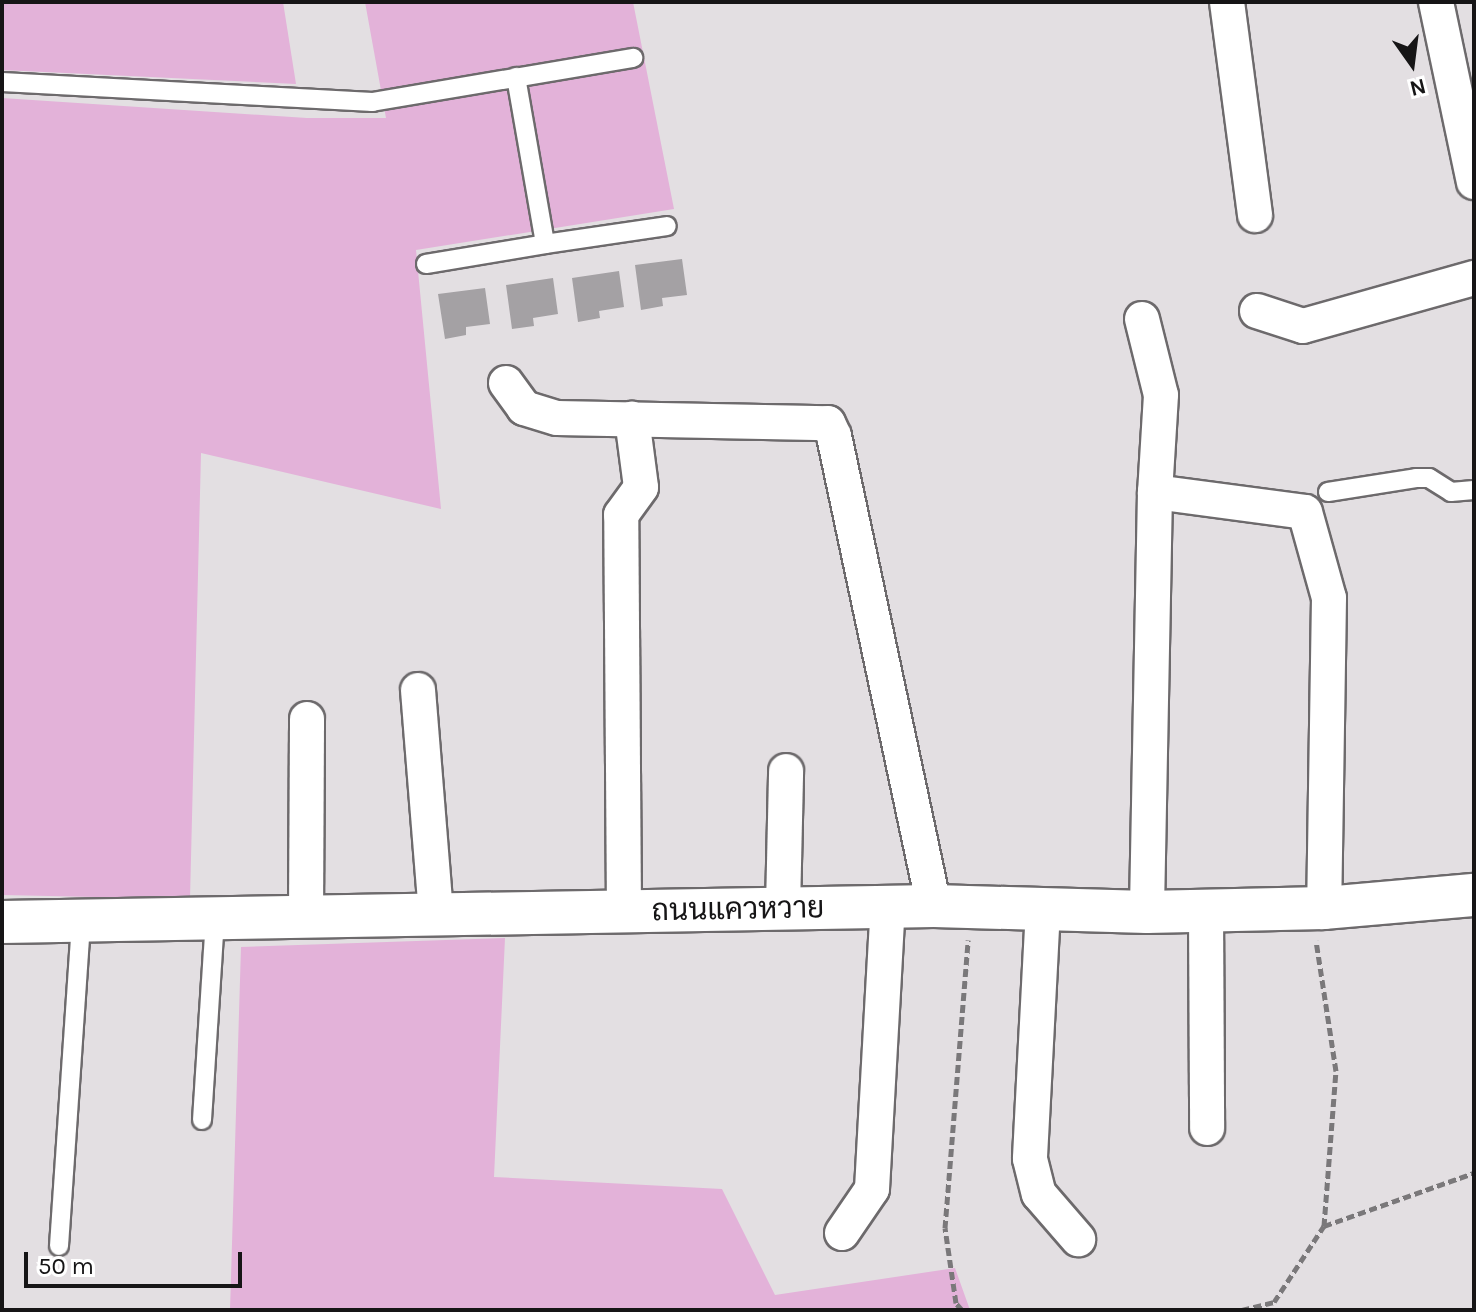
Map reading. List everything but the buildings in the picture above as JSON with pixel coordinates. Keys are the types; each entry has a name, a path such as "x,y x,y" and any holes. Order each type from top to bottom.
{"street":[{"path":"1227,2 1255,215"},
{"path":"1436,2 1462,65 1474,182"},
{"path":"1257,311 1303,326 1474,278"},
{"path":"1142,319 1161,395 1155,492 1147,912"},
{"path":"506,383 524,408 557,418 828,423 834,436 952,907"},
{"path":"624,910 621,515 641,487 632,419"},
{"path":"1155,492 1305,512 1329,598 1317,908"},
{"path":"418,690 436,914"},
{"path":"306,916 307,719"},
{"path":"783,908 786,771"},
{"name":"ถนนแควหวาย","path":"2,922 888,907 1147,912 1317,908 1474,895"},
{"path":"842,1233 872,1189 888,907"},
{"path":"1043,909 1030,1159 1039,1194 1078,1239"},
{"path":"1206,910 1207,1128"}],"lane":[{"path":"2,82 372,102 633,58"},
{"path":"516,77 545,244"},
{"path":"426,264 667,226"},
{"path":"1328,492 1416,478 1429,478 1451,492 1474,490"},
{"path":"202,1120 215,919"},
{"path":"59,1246 81,921"}],"path":[{"path":"952,907 945,1228 956,1303 962,1310"},
{"path":"1242,1310 1274,1302 1324,1226 1336,1071 1317,908"},
{"path":"1324,1226 1474,1173"}],"shaded area":[{"path":"2,2 283,2 296,84 2,70"},
{"path":"365,2 633,2 674,209 416,250 441,509 201,453 190,899 2,895 2,98 307,118 386,118"},
{"path":"505,938 494,1177 722,1189 775,1295 955,1268 970,1310 230,1310 241,947"}]}
